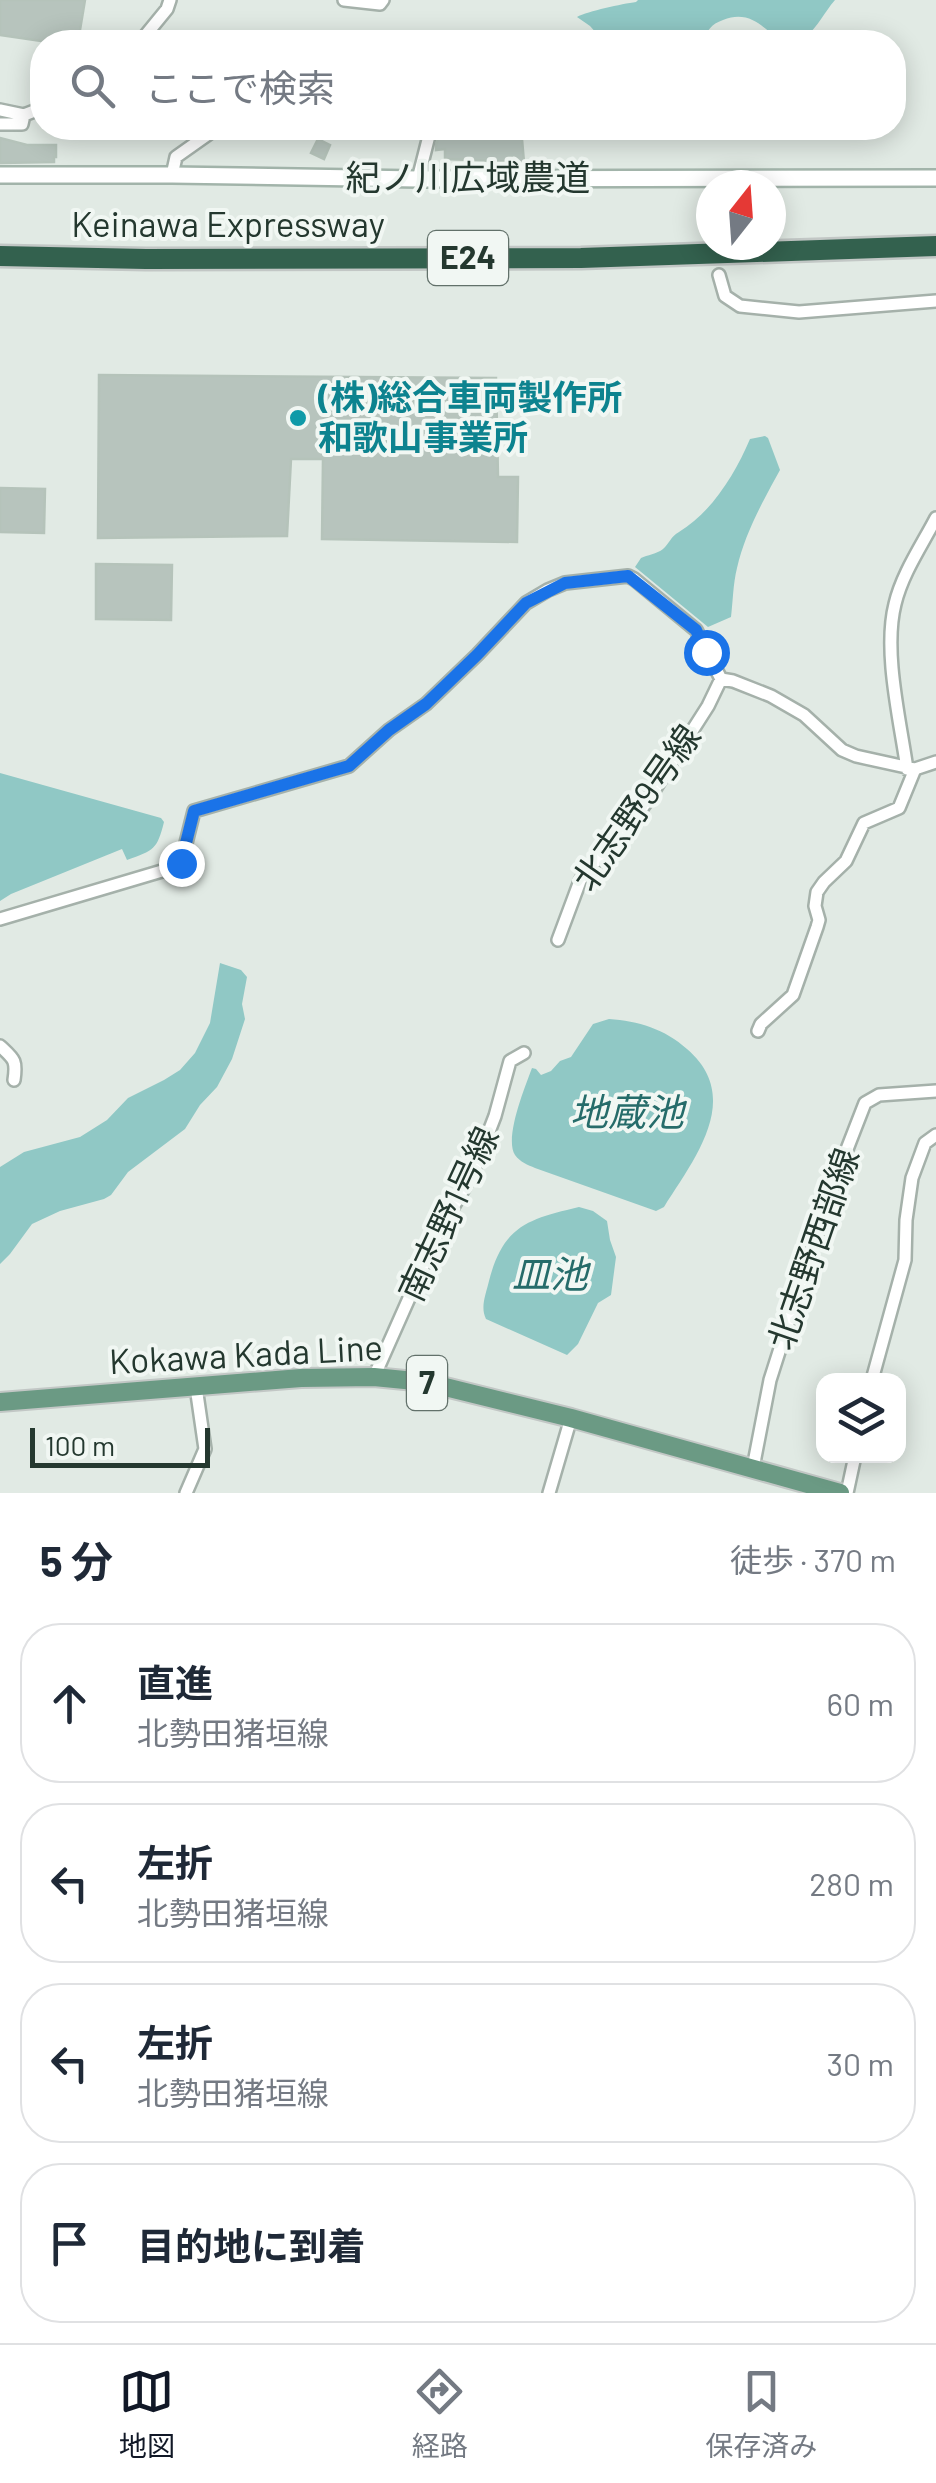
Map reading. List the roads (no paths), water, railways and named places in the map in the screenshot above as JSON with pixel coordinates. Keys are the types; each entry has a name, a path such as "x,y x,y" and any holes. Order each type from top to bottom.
{"highway":[{"name":"Keinawa Expressway","path":"0,256 581,258 936,246"}],"main road":[{"name":"Kokawa Kada Line","path":"0,1402 301,1378 425,1382 571,1418 833,1492"}],"street":[{"path":"149,30 170,0"},
{"path":"344,0 367,4 380,4 382,0"},
{"path":"0,110 30,114"},
{"path":"0,124 22,124 24,115"},
{"path":"172,175 176,157 199,140"},
{"path":"418,179 429,140"},
{"name":"紀ノ川広域農道","path":"0,175 696,182"},
{"name":"紀ノ川広域農道","path":"786,181 936,178"},
{"path":"719,274 725,296 740,306 798,312 936,301"},
{"path":"758,1031 793,995 817,927 816,899 820,886 846,861 864,823 899,808 911,769 890,645 894,604 936,518"},
{"path":"0,918 172,868 181,863 194,811 349,766 426,704 526,603 565,583 628,576 696,630 721,679 771,696 804,716 842,750 856,756 911,769 936,762"},
{"name":"北志野9号線","path":"558,940 586,871 623,834 648,800 721,679"},
{"path":"0,1046 14,1059 14,1080"},
{"name":"南志野1号線","path":"374,1378 438,1233 473,1173 510,1061 524,1053"},
{"name":"北志野西部線","path":"753,1468 770,1380 828,1198 865,1103 879,1095 936,1091"},
{"path":"874,1373 905,1260 912,1178 925,1142 936,1135"},
{"path":"186,1493 205,1448 196,1387"},
{"path":"550,1493 571,1418"},
{"path":"833,1492 851,1463"}],"water":[{"path":"835,0 813,30 767,30 747,18 736,17 709,30 594,30 577,17 636,2"},
{"path":"765,436 780,470 740,555 731,617 708,627 635,567 641,558 663,549 702,514 730,479 750,439"},
{"path":"0,773 161,818 164,822 159,838 153,848 136,857 127,860 122,849 0,901"},
{"path":"220,963 241,970 247,977 242,1004 245,1019 232,1059 217,1087 185,1129 128,1172 111,1195 32,1224 0,1264 0,1167 24,1152 80,1137 107,1120 128,1098 180,1070 195,1053 210,1023"},
{"name":"地蔵池","path":"609,1019 651,1027 679,1042 704,1068 712,1088 713,1108 699,1149 664,1207 656,1211 530,1166 515,1155 512,1147 517,1112 532,1068 541,1075 551,1071 560,1061 571,1057 593,1024"},
{"name":"皿池","path":"579,1207 607,1221 616,1257 611,1295 598,1303 578,1344 567,1355 486,1319 484,1305 495,1263 510,1237 532,1221"}],"place":[{"name":"(株)総合車両製作所 和歌山事業所","path":"298,418"}]}
